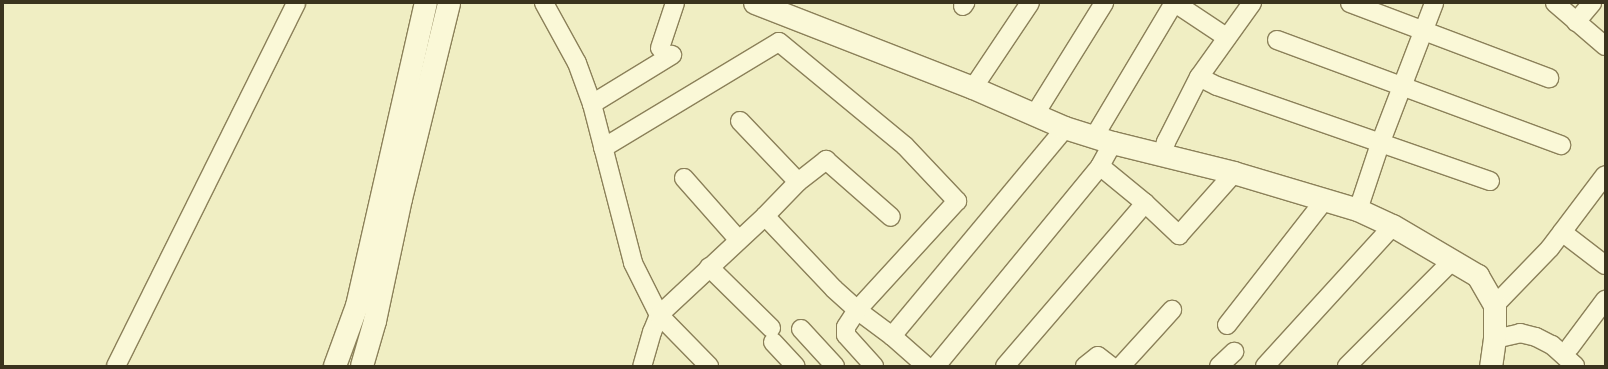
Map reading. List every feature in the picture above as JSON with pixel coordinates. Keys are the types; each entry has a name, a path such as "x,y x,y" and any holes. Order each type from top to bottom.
{"street":[{"path":"116,366 296,3"},
{"path":"335,366 357,306 426,3"},
{"path":"362,366 375,322 401,198 449,3"},
{"path":"544,3 577,63 592,104 633,263 660,315 709,366"},
{"path":"592,104 666,52 675,3"},
{"path":"755,3 973,88 1065,128 1103,140 1234,173 1358,210 1393,226 1478,276 1495,305 1495,340 1491,366"},
{"path":"973,88 1030,3"},
{"path":"1035,114 1104,3"},
{"path":"936,366 1100,166 1103,140 1175,3 1226,37"},
{"path":"1162,155 1166,142 1199,77 1226,37 1252,3"},
{"path":"1350,3 1549,78"},
{"path":"1358,210 1380,144 1434,3"},
{"path":"1555,3 1605,46"},
{"path":"1576,22 1592,3"},
{"path":"603,148 779,42 788,17"},
{"path":"1277,40 1561,146"},
{"path":"779,42 905,146 957,201 857,310 846,327 846,335 874,366"},
{"path":"1199,77 1217,86 1380,144 1490,181"},
{"path":"740,121 798,182"},
{"path":"892,336 1065,128"},
{"path":"642,366 652,332 660,315 738,239 765,216 798,182 826,160 891,217"},
{"path":"1100,166 1179,235 1234,173"},
{"path":"1495,305 1524,277 1562,232 1605,175"},
{"path":"684,178 738,239"},
{"path":"1227,325 1324,201"},
{"path":"1005,366 1144,203"},
{"path":"765,216 834,289 857,310 892,336 926,366"},
{"path":"1265,366 1393,226"},
{"path":"1562,232 1605,265"},
{"path":"1347,366 1453,260"},
{"path":"709,267 772,335 795,366"},
{"path":"1570,347 1605,300"},
{"path":"1121,366 1172,310"},
{"path":"800,329 835,366"},
{"path":"1495,340 1520,333 1536,337 1552,345 1575,366"},
{"path":"1219,366 1234,352"},
{"path":"1085,366 1098,356 1111,366"}]}
